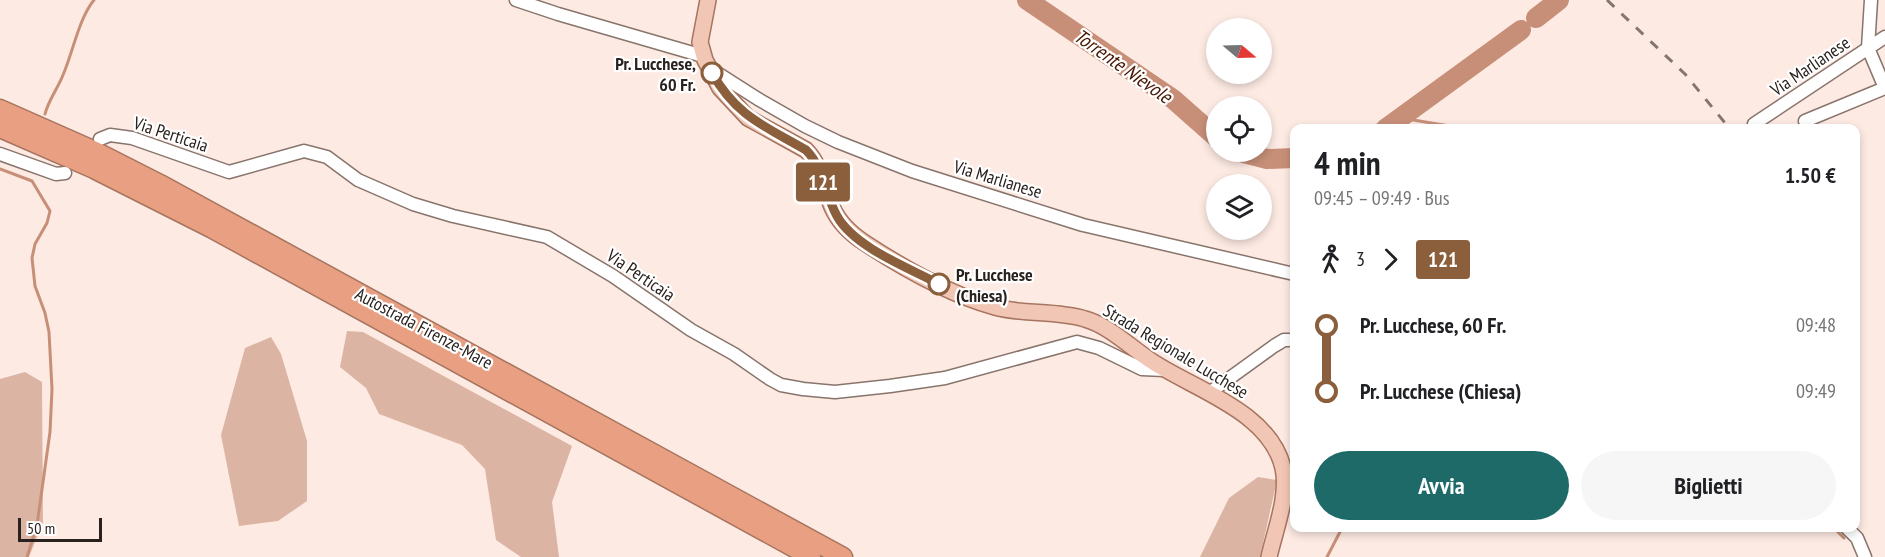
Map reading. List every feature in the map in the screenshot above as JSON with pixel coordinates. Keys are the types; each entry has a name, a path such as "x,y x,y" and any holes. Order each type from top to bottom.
{"highway":[{"name":"Autostrada Firenze-Mare","path":"0,109 85,146 160,184 843,557"},
{"name":"Autostrada Firenze-Mare","path":"0,128 94,169 211,228 811,557"}],"main road":[{"path":"706,62 700,35 708,0"},
{"name":"Strada Regionale Lucchese","path":"706,62 725,94 748,118 806,150 813,157 837,218 863,242 957,294 994,307 1024,313 1067,315 1085,319 1103,327 1164,370 1244,414 1261,429 1274,446 1283,469 1283,496 1269,557"}],"street":[{"name":"Via Marlianese","path":"516,0 706,62 758,99 805,126 838,142 912,171 1083,225 1290,273"},
{"path":"1804,121 1885,88 1868,48 1871,0"},
{"name":"Via Marlianese","path":"1754,124 1885,37"},
{"name":"Via Perticaia","path":"100,139 110,135 132,138 229,172 304,151 327,157 358,180 413,204 453,216 547,237 613,276 684,326 734,354 770,380 781,385 835,392 890,386 945,378 1077,342 1099,348 1142,369 1164,370"},
{"path":"0,154 56,174 65,173"},
{"path":"1209,393 1274,346 1284,340 1290,340"},
{"path":"1851,532 1857,538 1865,557"}],"shaded area":[{"path":"347,331 363,332 572,446 552,502 559,557 521,557 496,540 485,469 462,445 379,414 366,388 340,367"},
{"path":"271,337 281,354 307,441 307,501 278,521 239,526 221,435 245,348"},
{"path":"25,372 42,382 43,522 29,557 0,557 0,379"},
{"path":"1258,477 1277,480 1260,557 1200,557 1229,498"}],"waterway":[{"path":"45,114 63,75 84,16 94,0"},
{"name":"Torrente Nievole","path":"1027,0 1173,99 1206,128"},
{"name":"Torrente Nievole","path":"1536,18 1559,0"},
{"name":"Torrente Nievole","path":"1392,124 1521,30"},
{"path":"1401,118 1438,124"},
{"name":"Torrente Nievole","path":"1272,159 1290,158"},
{"path":"0,169 32,181 50,211 47,223 35,244 32,258 35,286 49,332 52,389 50,432 37,525 27,557"},
{"path":"1327,557 1340,532"},
{"path":"1838,532 1844,538"}],"railway":[{"path":"1607,0 1685,74 1726,124"}],"bus line":[{"name":"121","path":"712,73 720,88 748,118 806,150 813,157 832,207 842,225 887,257 939,284"}],"place":[{"name":"Pr. Lucchese, 60 Fr.","path":"712,73"},
{"name":"Pr. Lucchese (Chiesa)","path":"939,284"}]}
